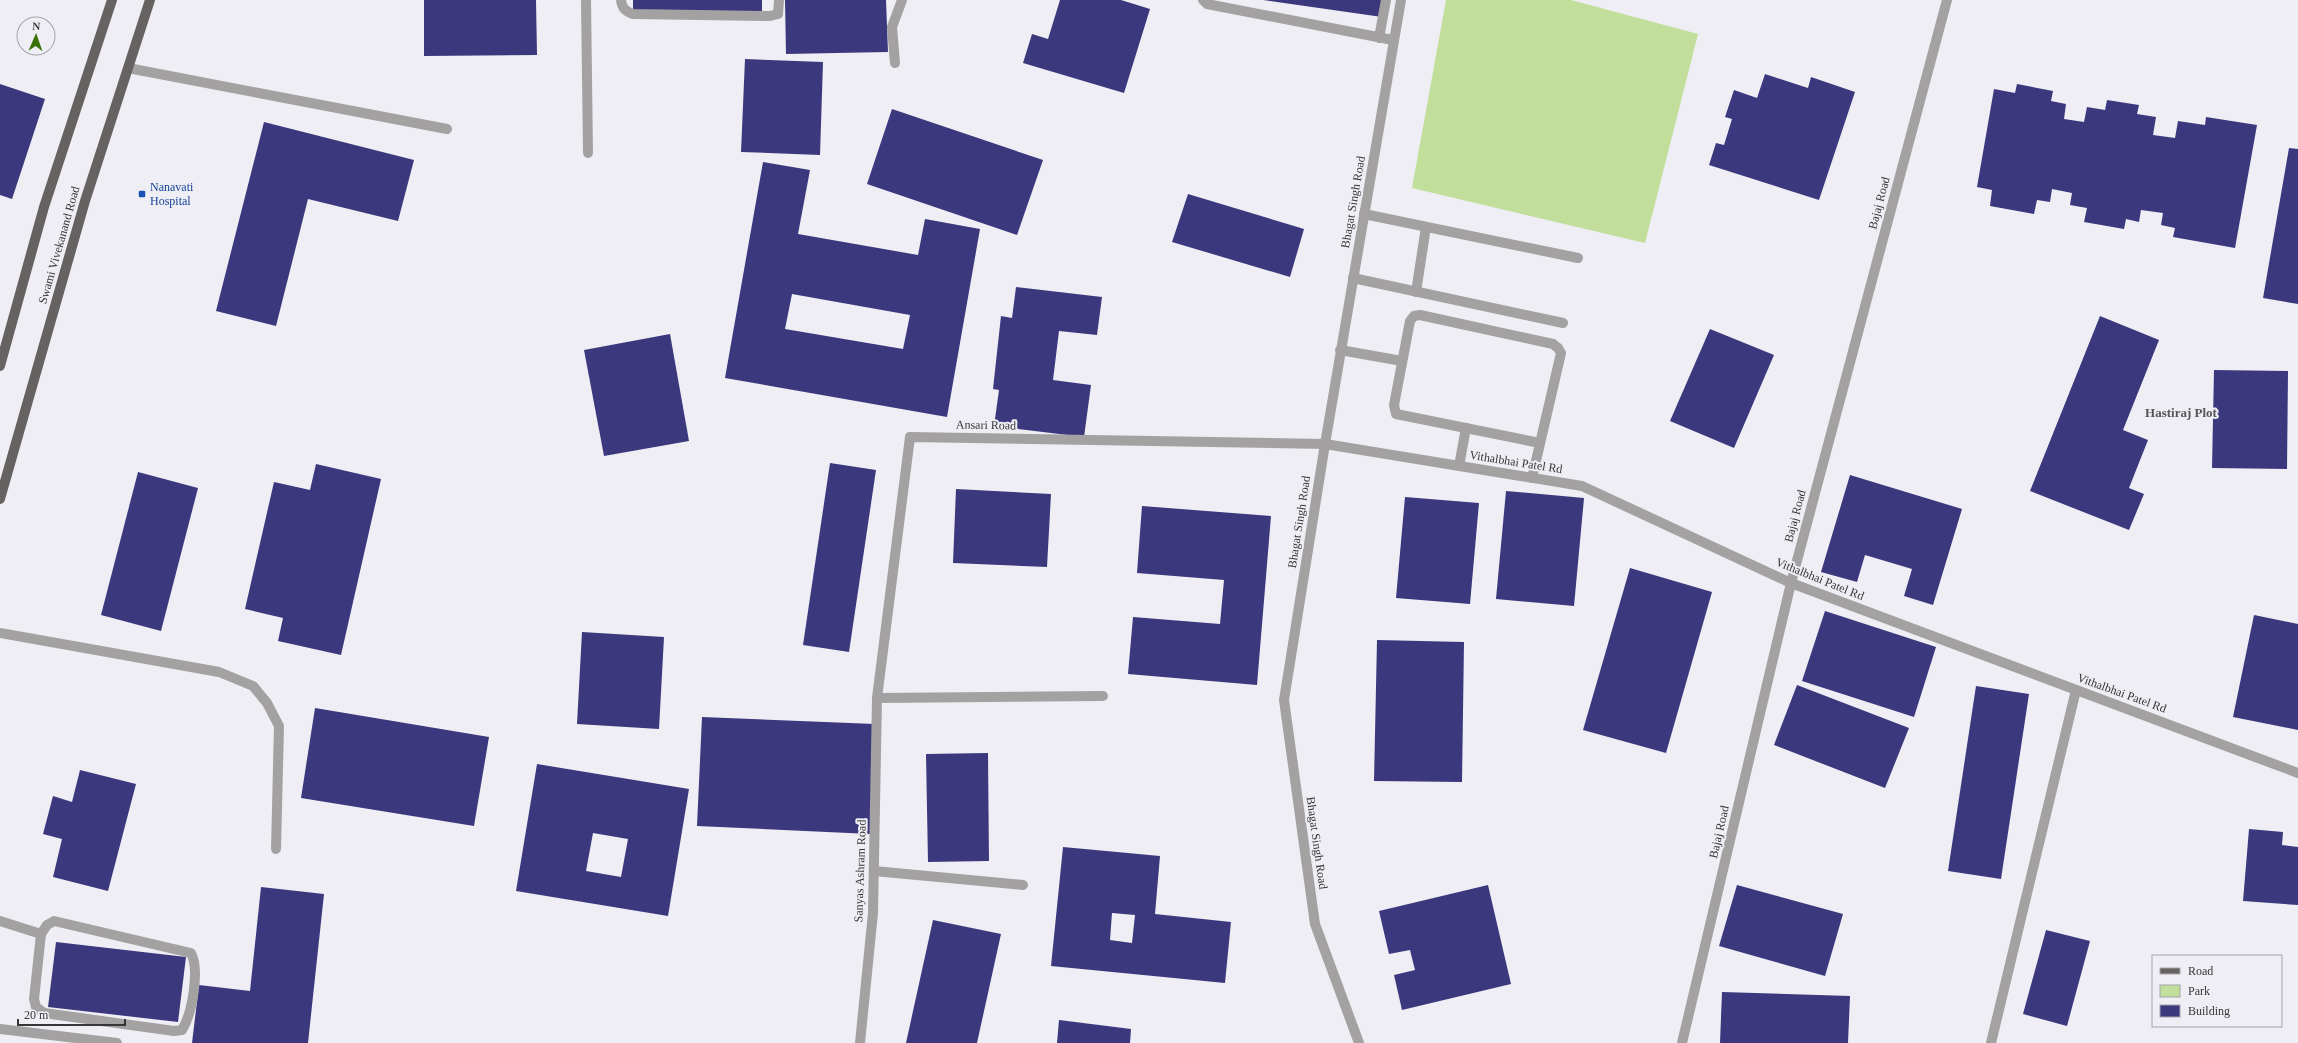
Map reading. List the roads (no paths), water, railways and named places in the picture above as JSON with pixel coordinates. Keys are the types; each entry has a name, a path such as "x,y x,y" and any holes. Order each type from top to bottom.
{"main road":[{"name":"Swami Vivekanand Road","path":"0,366 44,207 112,0"},
{"name":"Swami Vivekanand Road","path":"0,499 85,201 150,0"}],"street":[{"path":"586,0 588,152"},
{"path":"621,0 622,7 626,12 633,14 770,16 778,14 779,0"},
{"path":"895,63 892,26 902,0"},
{"path":"1203,0 1207,4 1393,40"},
{"path":"1379,38 1386,0"},
{"name":"Bhagat Singh Road","path":"1360,1043 1315,924 1284,700 1324,444 1401,0"},
{"name":"Bajaj Road","path":"1682,1043 1791,583 1947,0"},
{"path":"128,68 447,129"},
{"path":"1364,214 1578,258"},
{"path":"1416,292 1426,227"},
{"path":"1353,278 1563,323"},
{"path":"1532,478 1561,353 1558,348 1553,344 1420,315 1414,316 1410,321 1402,361 1394,405 1396,414 1540,443"},
{"path":"1340,350 1402,361"},
{"path":"1459,466 1466,428"},
{"name":"Ansari Road","path":"878,698 910,437 1324,444"},
{"name":"Vithalbhai Patel Rd","path":"1324,444 1582,486 1791,583 2298,773"},
{"path":"0,633 220,672 253,686 267,703 279,726 276,849"},
{"path":"1990,1043 2076,690"},
{"path":"878,698 1103,696"},
{"name":"Sanyas Ashram Road","path":"860,1043 873,913 878,698"},
{"path":"874,871 1023,885"},
{"path":"0,921 42,934"},
{"path":"54,922 191,953 195,962 196,971 186,1022 182,1030 174,1031 44,1013 36,1007 34,999 42,934 47,925 54,922"},
{"path":"0,1029 117,1043"}],"place":[{"name":"Nanavati Hospital","path":"142,194"}],"district":[{"name":"Hastiraj Plot","path":"2181,412"}]}
